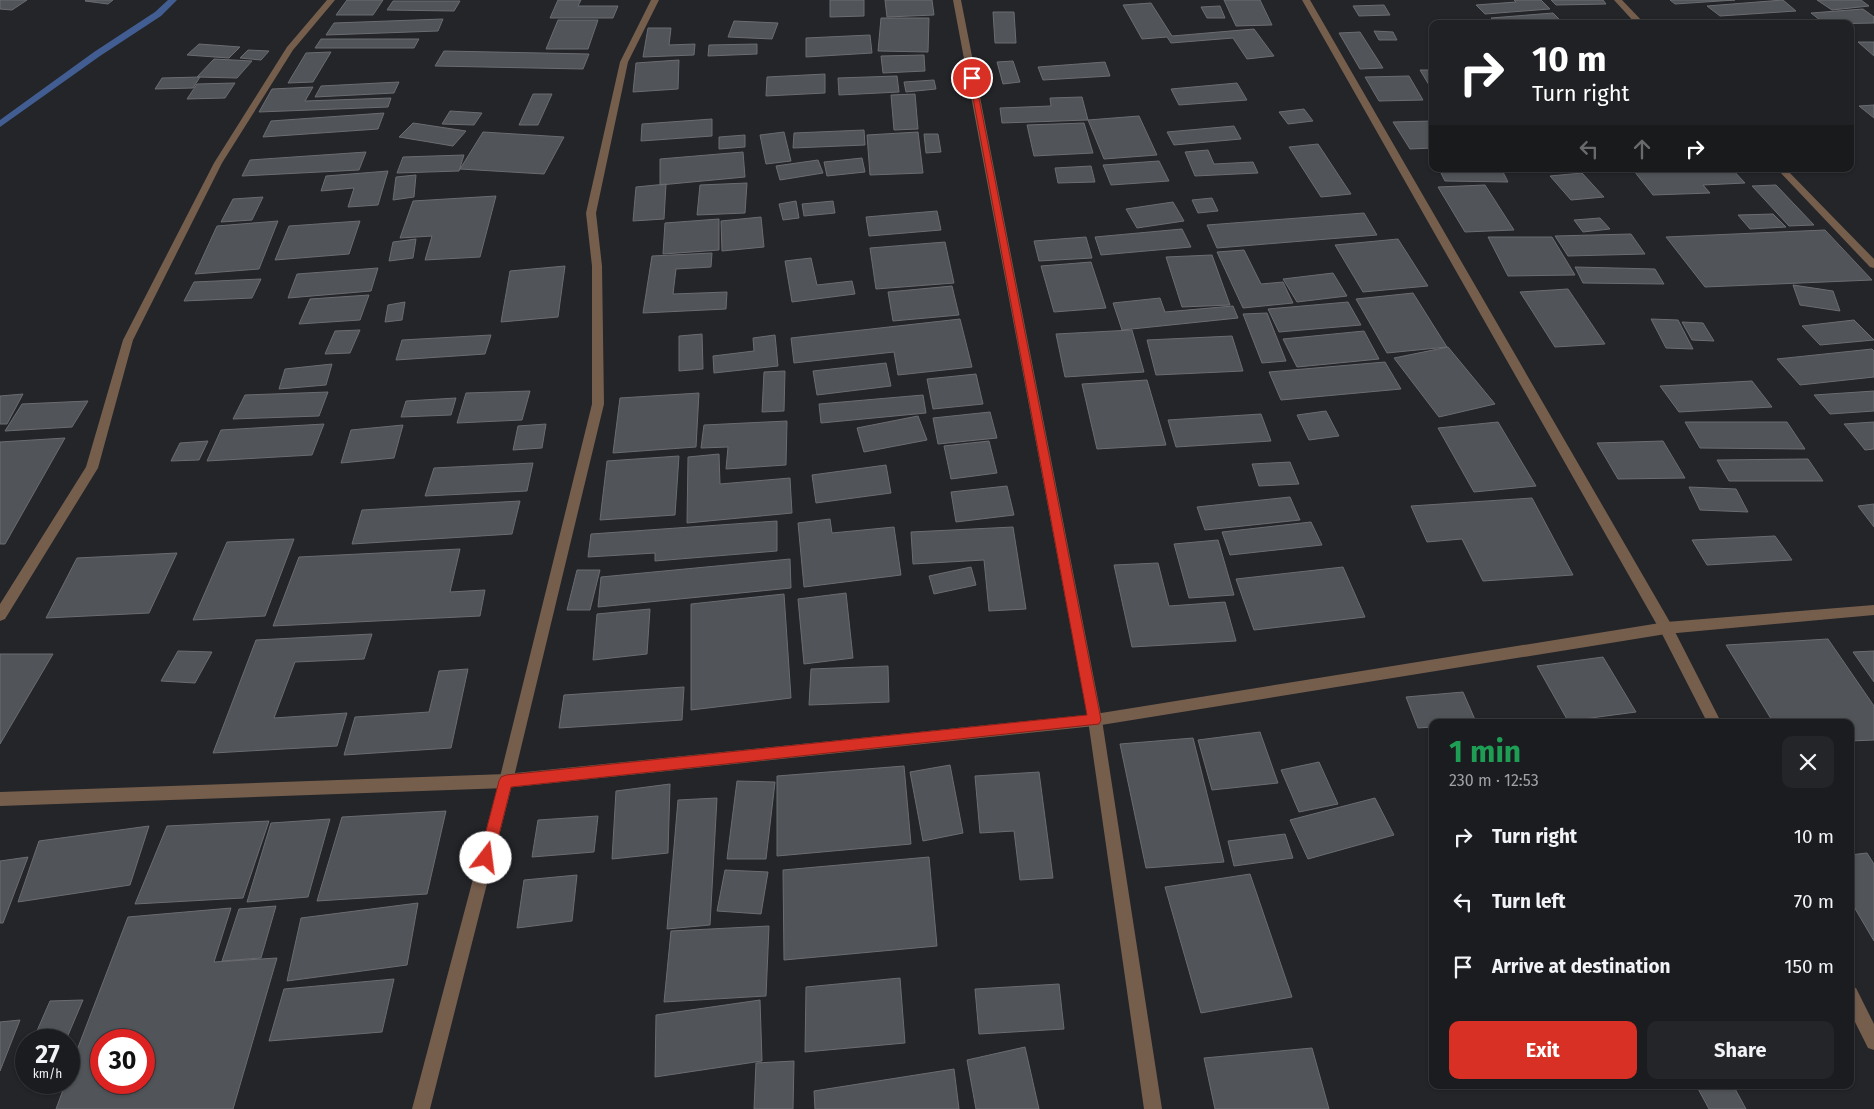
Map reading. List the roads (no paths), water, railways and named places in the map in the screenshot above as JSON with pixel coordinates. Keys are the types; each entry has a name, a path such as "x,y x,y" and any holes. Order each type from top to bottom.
{"street":[{"path":"0,615 92,468 128,340 218,163 290,49 331,0"},
{"path":"420,1109 506,781 598,404 597,266 591,213 624,62 654,0"},
{"path":"957,0 1095,720 1153,1109"},
{"path":"1306,0 1666,628 1712,719"},
{"path":"1618,0 1637,20"},
{"path":"1784,172 1874,265"},
{"path":"0,799 506,781 1095,720 1666,628 1874,610"},
{"path":"1854,1002 1874,1042"}],"waterway":[{"path":"0,124 97,54 158,14 173,0"}]}
